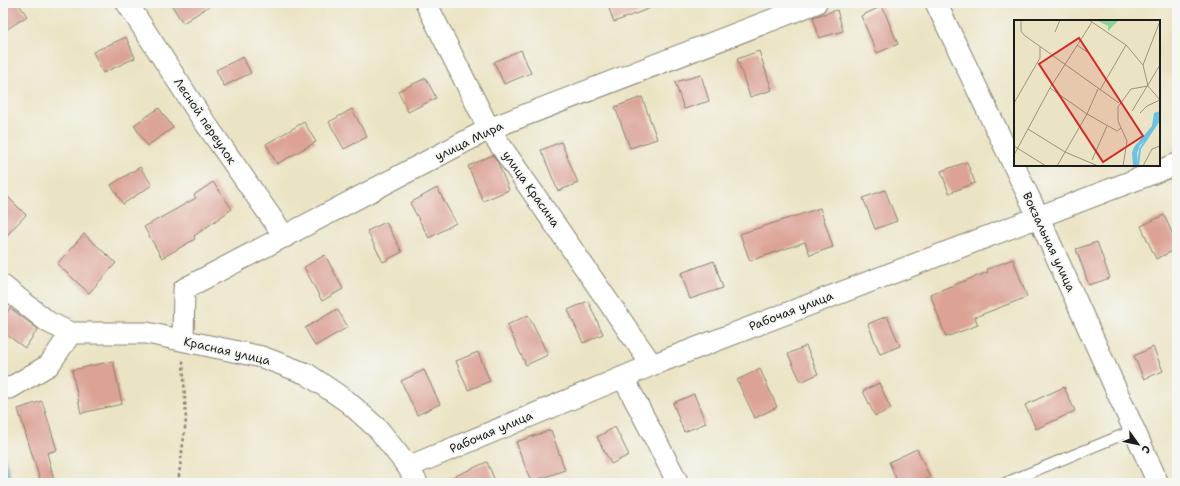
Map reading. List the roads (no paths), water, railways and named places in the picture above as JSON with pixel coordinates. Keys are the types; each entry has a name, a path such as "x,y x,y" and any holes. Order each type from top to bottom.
{"street":[{"name":"Лесной переулок","path":"127,3 199,114 285,236"},
{"name":"улица Красина","path":"426,3 489,129 652,365"},
{"name":"улица Мира","path":"183,340 184,289 489,129 816,3"},
{"name":"Вокзальная улица","path":"936,3 1014,166"},
{"name":"Рабочая улица","path":"412,475 652,365 1177,164"},
{"name":"Вокзальная улица","path":"1014,166 1158,483"},
{"name":"Красная улица","path":"3,286 48,322 71,333 147,334 183,340 262,358 307,374 348,402 379,430 412,475"},
{"path":"10,388 49,365 71,333"},
{"path":"624,377 678,483"}],"lane":[{"path":"1005,483 1134,430"}],"water":[{"path":"3,452 12,483 3,483"}]}
